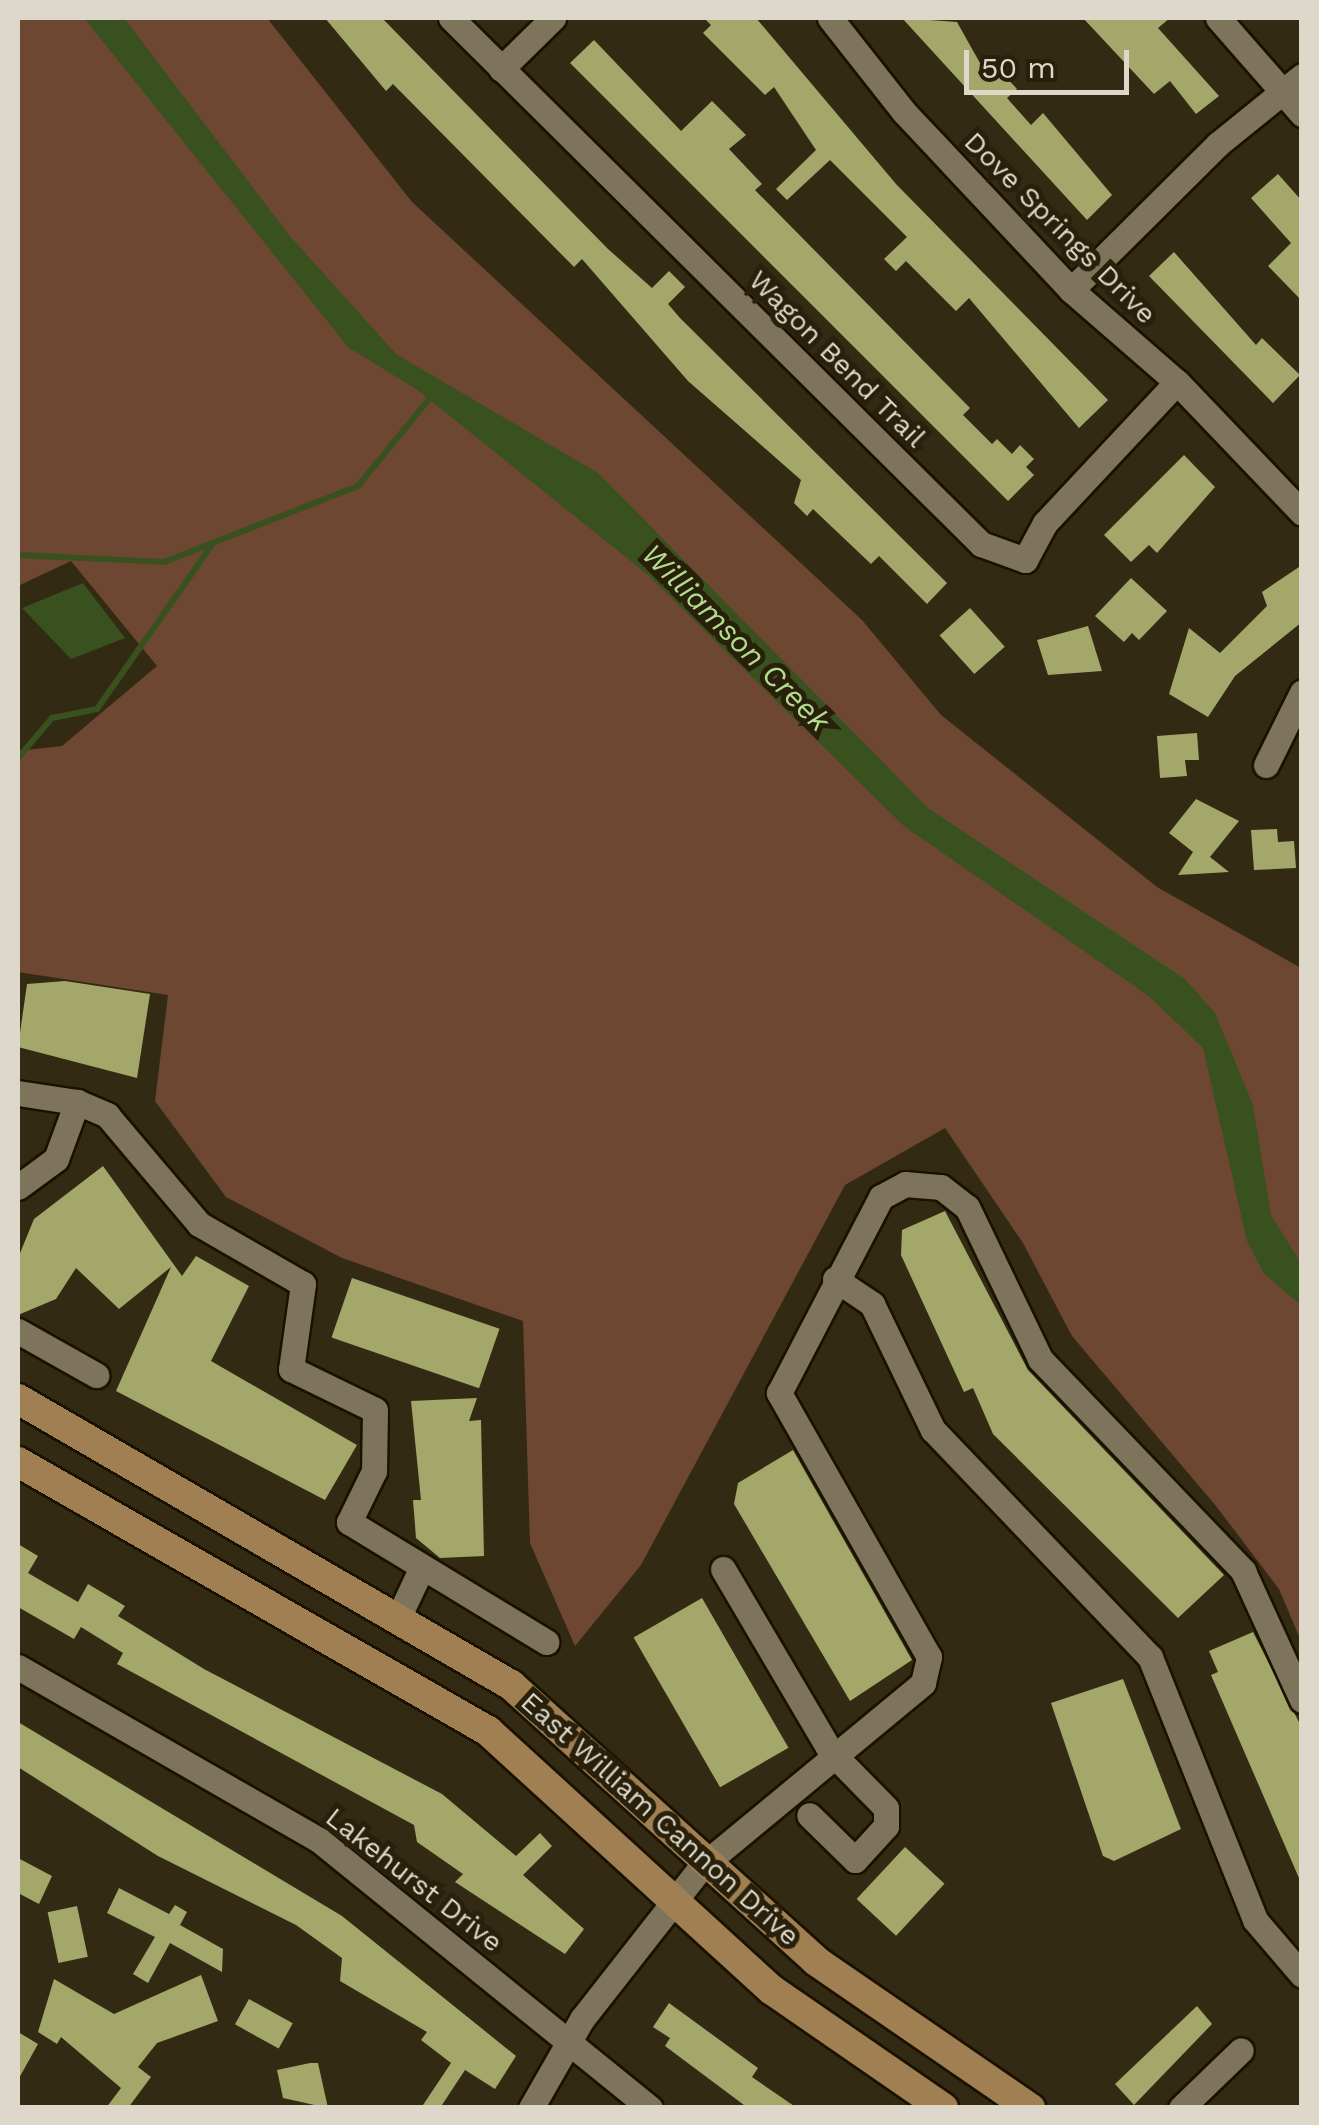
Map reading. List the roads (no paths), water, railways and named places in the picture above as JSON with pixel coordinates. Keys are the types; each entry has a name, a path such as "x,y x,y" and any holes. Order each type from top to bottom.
{"main road":[{"name":"East William Cannon Drive","path":"18,1400 398,1618 552,1715 702,1866 816,1961 1030,2108"},
{"name":"East William Cannon Drive","path":"18,1462 488,1731 671,1904 772,1990 944,2108"}],"street":[{"name":"Wagon Bend Trail","path":"451,18 981,544 1025,560 1045,523 1177,382"},
{"path":"500,69 553,18"},
{"name":"Dove Springs Drive","path":"830,18 904,112 1071,290 1177,382 1302,513"},
{"path":"1218,18 1292,84 1302,114"},
{"path":"1071,290 1292,84"},
{"path":"1266,764 1302,692"},
{"path":"18,1093 77,1102 108,1114 198,1224 303,1284 292,1369 375,1410 374,1471 348,1522 546,1642"},
{"path":"18,1187 56,1158 77,1102"},
{"path":"531,2108 568,2039 702,1866 831,1752 923,1683 929,1657 779,1393 835,1279 893,1190 941,1187 968,1207 1040,1359 1243,1571 1302,1700"},
{"path":"835,1279 872,1304 933,1430 1150,1656 1255,1920 1302,1975"},
{"path":"18,1331 96,1375"},
{"path":"398,1618 422,1567"},
{"path":"723,1568 831,1752 886,1808 886,1826 855,1860 809,1815"},
{"name":"Lakehurst Drive","path":"18,1666 318,1840 650,2108"},
{"path":"1181,2108 1241,2050"}],"water":[{"name":"Williamson Creek","path":"84,18 124,18 289,235 396,354 598,473 928,808 1185,979 1215,1013 1253,1105 1271,1215 1301,1263 1301,1305 1264,1274 1247,1241 1203,1048 1150,997 904,826 648,575 416,389 348,347"},
{"path":"83,583 125,638 71,659 22,608"}],"waterway":[{"path":"18,555 164,562 358,486 433,394"},
{"path":"18,758 52,718 97,709 211,546"}]}
